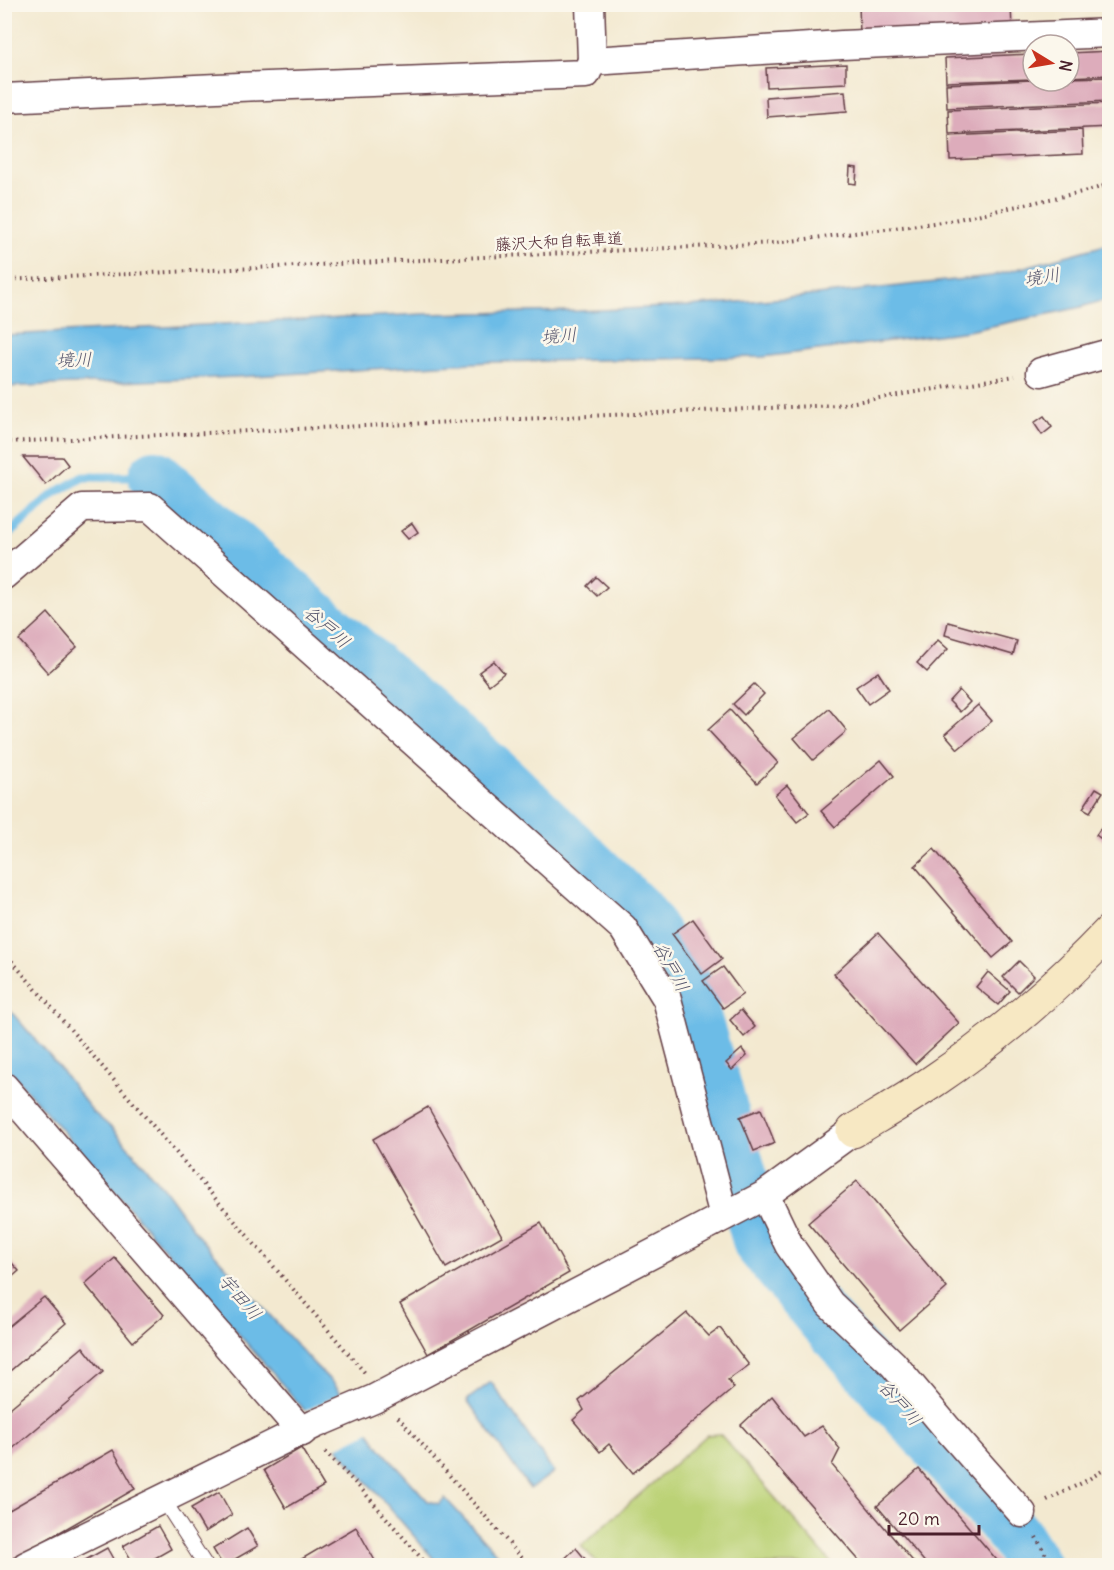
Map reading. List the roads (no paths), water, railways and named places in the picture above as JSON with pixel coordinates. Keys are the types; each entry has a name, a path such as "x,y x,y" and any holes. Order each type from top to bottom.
{"street":[{"path":"4,98 586,74 592,61 590,4"},
{"path":"592,61 842,45 1110,33"},
{"path":"1041,372 1110,352"},
{"path":"4,575 82,508 150,507 623,928 667,999 731,1213"},
{"path":"26,1566 308,1428 379,1396 765,1195 853,1131 936,1080 1015,1020 1110,931"},
{"path":"10,1105 308,1428"},
{"path":"765,1195 789,1245 830,1304 893,1364 1022,1513"}],"lane":[{"path":"163,1499 206,1566"}],"water":[{"name":"境川","path":"1109,244 1109,299 968,331 763,357 489,362 235,377 5,387 5,335 423,314 688,306 798,297 992,276"},
{"name":"宇田川","path":"4,1000 7,1007 54,1061 93,1112 113,1129 164,1189 199,1237 334,1384 381,1449 428,1501 439,1504 445,1498 507,1565 439,1565 5,1065"},
{"path":"491,1382 554,1472 530,1489 467,1400"}],"waterway":[{"path":"4,538 54,494 83,477 155,477"},
{"name":"谷戸川","path":"155,477 501,780 640,914 684,982 760,1243 824,1320 966,1478 1015,1536 1034,1566"}]}
